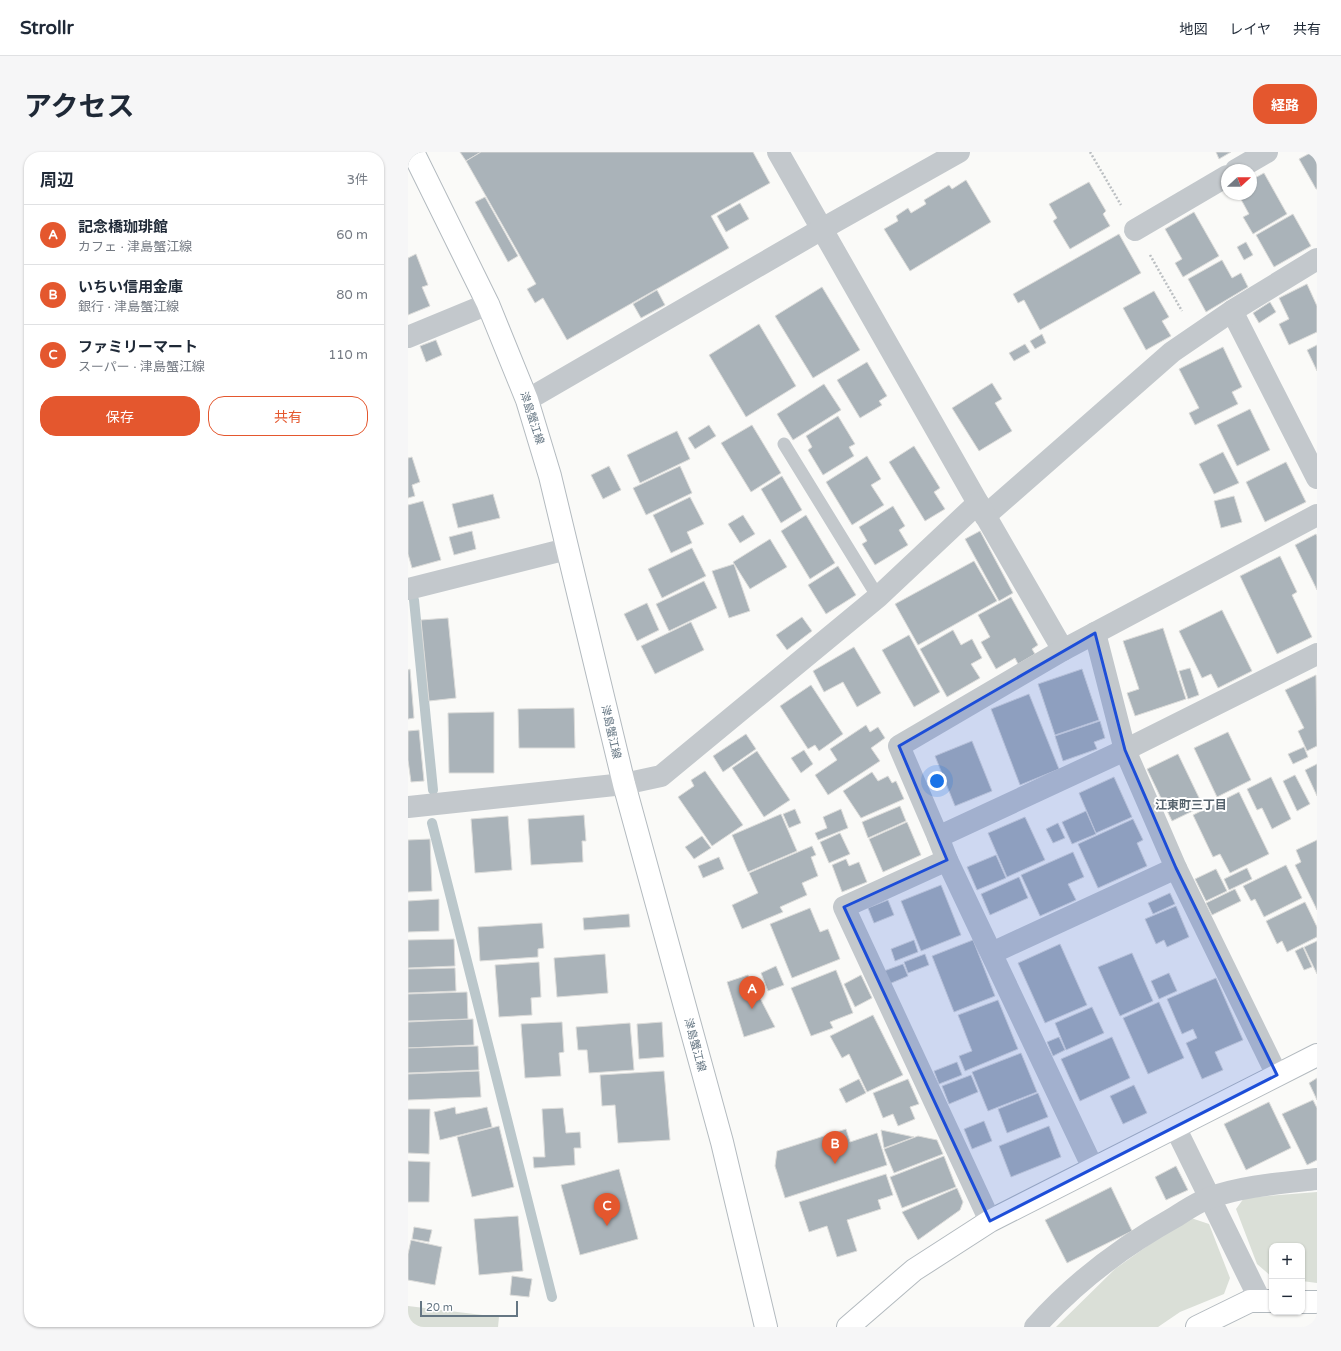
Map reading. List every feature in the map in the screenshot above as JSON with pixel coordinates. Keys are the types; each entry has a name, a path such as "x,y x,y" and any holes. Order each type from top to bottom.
{"main road":[{"name":"津島蟹江線","path":"413,152 488,304 527,400 550,476 624,784 722,1142 766,1327"},
{"path":"848,1327 914,1270 990,1221 1317,1055"},
{"path":"1197,1327 1250,1300 1266,1300"},
{"path":"1305,1302 1317,1302"}],"street":[{"path":"778,152 1063,650"},
{"path":"527,400 959,152"},
{"path":"1246,164 1266,152"},
{"path":"1135,230 1221,180"},
{"path":"408,807 624,784 661,776 1172,352 1232,311 1317,258"},
{"path":"408,337 488,304"},
{"path":"1232,311 1317,478"},
{"path":"1093,1168 947,860 899,746 1063,650 1317,515"},
{"path":"408,589 567,550"},
{"path":"1095,633 1125,750 1176,868 1277,1075"},
{"path":"938,837 1125,750 1317,654"},
{"path":"947,860 844,907 990,1221"},
{"path":"992,953 1176,868"},
{"path":"1175,1127 1209,1198 1266,1300"},
{"path":"1035,1327 1046,1314 1105,1261 1145,1233 1209,1198 1240,1190 1317,1180"}],"lane":[{"path":"784,444 878,597"}],"highlighted area":[{"path":"1095,633 1125,750 1176,868 1277,1075 990,1221 844,907 947,860 899,746"}],"shaded area":[{"path":"1317,1192 1317,1283 1305,1281 1305,1243 1269,1243 1269,1274 1257,1264 1236,1209 1244,1198"},
{"path":"1188,1217 1209,1224 1230,1278 1224,1294 1180,1312 1158,1327 1056,1327 1115,1269"},
{"path":"408,1306 499,1317 498,1327 408,1327"}],"building":[{"path":"460,152 481,152 466,161"},
{"path":"481,152 753,152 770,183 711,216 729,248 567,340 543,298 535,303 527,289 536,284 466,161"},
{"path":"1216,152 1231,152 1219,159"},
{"path":"1312,152 1317,152 1317,189 1299,159"},
{"path":"1264,173 1287,214 1253,234 1243,217 1249,214 1241,200 1257,200 1257,177"},
{"path":"966,180 991,222 910,271 884,229 898,221 896,216 908,208 911,213 926,204 924,200 949,185 952,189"},
{"path":"1089,182 1106,211 1103,214 1110,226 1070,249 1053,221 1057,218 1049,204"},
{"path":"485,197 518,256 508,262 475,202"},
{"path":"740,203 749,219 726,232 717,216"},
{"path":"1194,212 1219,256 1183,277 1175,263 1182,259 1165,229"},
{"path":"1293,214 1311,246 1274,267 1256,235"},
{"path":"1119,234 1141,273 1040,330 1024,300 1018,303 1013,294"},
{"path":"1246,242 1253,255 1244,260 1237,247"},
{"path":"416,254 428,285 422,287 430,306 408,315 408,258"},
{"path":"1222,260 1232,278 1241,273 1248,287 1206,312 1188,279"},
{"path":"1307,284 1317,306 1317,332 1289,345 1279,324 1289,319 1279,298"},
{"path":"822,287 860,350 813,378 775,316"},
{"path":"657,290 665,305 641,318 633,304"},
{"path":"1154,291 1169,317 1162,321 1171,336 1146,350 1123,308"},
{"path":"1270,302 1276,312 1259,323 1253,313"},
{"path":"759,324 796,386 746,417 709,355"},
{"path":"1042,334 1046,343 1035,349 1030,341"},
{"path":"436,340 442,355 426,362 420,346"},
{"path":"1025,344 1030,352 1014,361 1009,353"},
{"path":"1317,345 1317,371 1307,350"},
{"path":"1223,347 1242,387 1232,392 1238,404 1195,425 1189,413 1199,408 1179,369"},
{"path":"867,362 887,396 879,401 882,405 860,418 837,380"},
{"path":"992,383 1002,399 995,403 1012,431 979,451 952,408"},
{"path":"824,384 841,410 793,440 777,414"},
{"path":"1250,409 1270,450 1237,466 1217,425"},
{"path":"838,416 855,444 849,447 854,456 823,475 808,450 812,447 806,436"},
{"path":"709,425 716,436 695,449 688,438"},
{"path":"752,425 781,473 751,492 721,443"},
{"path":"677,431 690,459 640,483 627,455"},
{"path":"914,446 940,488 934,492 945,509 925,521 889,462"},
{"path":"1223,452 1239,483 1214,494 1199,464"},
{"path":"867,456 881,479 871,485 884,505 852,525 826,482"},
{"path":"412,457 420,482 412,485 415,496 408,498 408,458"},
{"path":"1286,462 1306,502 1265,522 1246,482"},
{"path":"609,466 621,490 603,499 591,475"},
{"path":"680,466 692,493 646,515 633,488"},
{"path":"782,476 802,510 781,523 761,489"},
{"path":"493,494 500,518 458,528 452,504"},
{"path":"1234,496 1242,522 1221,528 1214,501"},
{"path":"690,497 704,524 687,532 692,543 671,553 653,515"},
{"path":"423,501 441,560 412,568 408,554 408,505"},
{"path":"893,506 905,526 899,530 908,545 875,565 862,544 867,541 859,527"},
{"path":"743,515 755,534 740,543 728,524"},
{"path":"806,515 835,563 810,579 781,531"},
{"path":"472,531 476,549 454,555 449,537"},
{"path":"980,531 1013,593 999,601 965,539"},
{"path":"1316,534 1317,536 1317,590 1295,545"},
{"path":"770,539 787,567 750,589 733,562"},
{"path":"692,548 706,576 662,598 648,569"},
{"path":"1280,556 1297,592 1292,595 1312,637 1277,654 1240,576"},
{"path":"974,561 997,601 918,645 895,604"},
{"path":"734,564 750,611 729,618 712,571"},
{"path":"838,566 856,595 826,614 808,585"},
{"path":"704,581 717,608 669,631 656,604"},
{"path":"1011,597 1038,645 1032,649 1035,654 1018,664 1015,658 996,669 981,642 990,637 978,615"},
{"path":"647,603 659,630 637,641 624,614"},
{"path":"1222,610 1252,671 1218,688 1211,674 1202,678 1179,631"},
{"path":"802,617 812,631 787,650 776,635"},
{"path":"448,618 456,698 429,701 421,620"},
{"path":"691,622 704,650 655,674 641,646"},
{"path":"1163,628 1186,699 1135,716 1127,693 1139,689 1123,641"},
{"path":"953,630 961,645 972,639 982,658 971,664 980,678 947,697 920,649"},
{"path":"909,635 940,692 914,707 882,650"},
{"path":"854,647 881,693 857,707 843,682 824,692 813,671"},
{"path":"1190,668 1199,695 1188,699 1179,671"},
{"path":"410,669 414,718 408,719 408,670"},
{"path":"1082,669 1099,720 1055,735 1038,684"},
{"path":"1316,675 1317,746 1307,751 1298,731 1304,728 1285,690"},
{"path":"811,685 843,734 819,751 815,745 808,749 780,706"},
{"path":"1029,694 1059,769 1020,785 991,709"},
{"path":"574,708 575,748 519,748 518,709"},
{"path":"494,712 494,773 449,773 448,713"},
{"path":"1100,721 1105,738 1094,742 1097,749 1063,761 1055,736"},
{"path":"866,725 870,732 878,727 885,738 871,748 880,761 828,795 815,775 837,760 830,749"},
{"path":"419,730 424,781 411,782 408,760 408,731"},
{"path":"1228,732 1251,780 1217,797 1194,748"},
{"path":"746,734 756,749 723,772 713,756"},
{"path":"972,741 992,791 955,806 935,756"},
{"path":"1304,747 1308,757 1293,764 1288,754"},
{"path":"804,750 813,764 801,773 791,758"},
{"path":"757,751 790,800 764,817 732,768"},
{"path":"1178,754 1203,806 1172,821 1147,769"},
{"path":"1317,764 1317,796 1305,770"},
{"path":"705,771 743,825 712,846 678,797 694,786 691,780"},
{"path":"872,772 878,781 888,776 892,783 896,781 904,799 861,818 843,791"},
{"path":"1295,775 1310,804 1297,811 1283,781"},
{"path":"1114,777 1132,817 1096,833 1079,793"},
{"path":"1271,777 1291,819 1272,829 1262,808 1257,810 1247,789"},
{"path":"1239,792 1269,854 1230,873 1220,854 1213,857 1193,815"},
{"path":"900,806 906,821 868,838 862,822"},
{"path":"795,809 801,823 789,828 783,814"},
{"path":"841,809 848,828 818,840 815,833 827,828 823,817"},
{"path":"1086,811 1096,834 1072,844 1062,822"},
{"path":"781,814 797,851 748,872 732,835"},
{"path":"584,815 586,841 582,841 583,862 531,865 528,819"},
{"path":"508,816 512,870 475,873 471,819"},
{"path":"1025,817 1045,860 1007,877 988,833"},
{"path":"1133,819 1143,840 1137,843 1147,866 1098,888 1078,844"},
{"path":"907,822 921,855 883,872 869,839"},
{"path":"1058,823 1065,838 1053,843 1046,829"},
{"path":"840,833 850,854 829,863 820,842"},
{"path":"702,836 711,848 694,859 685,847"},
{"path":"430,839 432,891 408,892 408,840"},
{"path":"1317,840 1317,910 1295,865 1301,862 1296,850"},
{"path":"812,846 816,855 811,857 818,876 802,883 807,895 780,907 783,912 742,929 732,905 758,893 749,873"},
{"path":"1073,852 1084,877 1068,884 1076,900 1040,916 1021,875"},
{"path":"996,855 1006,878 977,890 967,867"},
{"path":"719,857 724,869 703,878 698,866"},
{"path":"846,859 849,866 859,862 867,882 842,892 832,865"},
{"path":"1286,865 1302,898 1264,917 1255,899 1251,901 1243,886"},
{"path":"1247,868 1252,879 1229,890 1224,879"},
{"path":"1216,869 1227,891 1206,901 1195,879"},
{"path":"1019,877 1028,898 990,915 981,894"},
{"path":"941,885 961,935 921,951 901,901"},
{"path":"1235,889 1241,901 1212,915 1206,903"},
{"path":"1170,893 1175,904 1153,914 1148,903"},
{"path":"439,899 439,931 408,932 408,901"},
{"path":"888,900 894,915 874,923 868,908"},
{"path":"1305,902 1317,927 1317,937 1287,952 1282,941 1277,944 1266,921"},
{"path":"1176,906 1189,937 1167,947 1164,940 1156,944 1145,919"},
{"path":"810,908 820,932 828,929 840,959 792,978 770,924"},
{"path":"629,914 630,927 584,930 583,918"},
{"path":"542,923 544,948 538,949 538,957 480,961 478,927"},
{"path":"454,939 455,966 408,968 408,940"},
{"path":"914,940 918,952 895,961 891,949"},
{"path":"973,940 995,996 954,1012 932,956"},
{"path":"1317,941 1317,974 1304,947"},
{"path":"1060,944 1087,1005 1045,1023 1018,963"},
{"path":"1303,947 1312,967 1304,970 1295,951"},
{"path":"1132,953 1153,1001 1120,1016 1098,967"},
{"path":"605,954 608,993 557,997 554,958"},
{"path":"925,954 929,965 908,973 904,962"},
{"path":"539,962 541,997 531,998 532,1015 499,1017 495,965"},
{"path":"903,964 908,976 889,984 884,971"},
{"path":"776,966 784,985 768,991 761,973"},
{"path":"455,968 456,991 408,993 408,969"},
{"path":"836,970 853,1013 830,1022 833,1028 811,1036 791,988"},
{"path":"1169,973 1177,991 1159,999 1151,981"},
{"path":"748,975 775,1027 744,1037 727,982"},
{"path":"861,975 872,998 855,1007 844,984"},
{"path":"1216,978 1243,1040 1215,1052 1223,1070 1202,1079 1186,1043 1197,1038 1193,1029 1182,1034 1167,999"},
{"path":"467,992 468,1019 408,1021 408,994"},
{"path":"998,1000 1018,1049 965,1071 959,1056 972,1051 958,1015"},
{"path":"1159,1002 1184,1058 1148,1074 1123,1018"},
{"path":"1092,1007 1104,1033 1066,1050 1055,1023"},
{"path":"873,1015 903,1075 867,1092 849,1054 842,1058 830,1036"},
{"path":"473,1019 474,1045 408,1048 408,1022"},
{"path":"562,1022 564,1052 559,1053 561,1076 525,1078 521,1024"},
{"path":"662,1022 664,1057 639,1059 637,1024"},
{"path":"630,1023 634,1070 589,1073 587,1050 578,1050 576,1027"},
{"path":"1059,1037 1065,1050 1053,1056 1047,1042"},
{"path":"1112,1037 1130,1078 1080,1101 1061,1059"},
{"path":"478,1046 479,1070 408,1073 408,1048"},
{"path":"1021,1053 1037,1092 988,1111 972,1072"},
{"path":"957,1062 962,1075 939,1084 934,1071"},
{"path":"479,1071 481,1097 408,1100 408,1074"},
{"path":"664,1071 670,1140 618,1143 615,1105 602,1106 600,1075"},
{"path":"971,1075 978,1092 949,1104 942,1086"},
{"path":"1317,1078 1317,1100 1309,1083"},
{"path":"859,1079 866,1093 846,1103 839,1089"},
{"path":"908,1079 919,1104 910,1107 915,1119 898,1126 893,1114 883,1118 873,1093"},
{"path":"1134,1085 1147,1113 1123,1124 1110,1096"},
{"path":"1038,1093 1048,1117 1007,1133 998,1109"},
{"path":"1313,1100 1317,1108 1317,1160 1307,1165 1282,1114"},
{"path":"1269,1102 1291,1148 1246,1170 1224,1124"},
{"path":"455,1107 456,1114 487,1107 492,1127 440,1140 434,1112"},
{"path":"563,1108 566,1133 580,1132 581,1148 574,1148 575,1165 534,1168 533,1157 545,1157 542,1109"},
{"path":"408,1109 430,1109 429,1154 408,1153"},
{"path":"984,1121 992,1141 972,1149 964,1129"},
{"path":"499,1126 514,1187 472,1197 457,1137"},
{"path":"1049,1126 1061,1157 1011,1177 999,1146"},
{"path":"846,1129 850,1142 877,1133 887,1165 785,1198 775,1166 777,1151"},
{"path":"881,1130 914,1137 884,1148"},
{"path":"918,1136 937,1140 943,1154 894,1173 884,1149"},
{"path":"944,1156 956,1187 902,1208 890,1177"},
{"path":"408,1161 430,1162 429,1202 408,1202"},
{"path":"1176,1166 1188,1190 1166,1200 1155,1177"},
{"path":"619,1169 638,1239 580,1255 561,1185"},
{"path":"886,1174 893,1195 878,1200 881,1209 847,1220 857,1251 837,1257 827,1226 809,1232 799,1202"},
{"path":"1111,1187 1132,1231 1067,1263 1045,1220"},
{"path":"957,1188 963,1202 960,1210 918,1240 902,1212"},
{"path":"518,1216 523,1271 479,1275 474,1219"},
{"path":"414,1227 432,1230 429,1242 412,1239"},
{"path":"411,1240 442,1247 435,1285 408,1280 408,1254"},
{"path":"512,1276 532,1279 529,1297 510,1295"}],"waterway":[{"path":"414,600 433,790"},
{"path":"432,823 552,1297"}],"place":[{"name":"記念橋珈琲館","path":"752,1009"},
{"name":"いちい信用金庫","path":"835,1164"},
{"name":"ファミリーマート","path":"607,1226"}],"district":[{"name":"江東町三丁目","path":"1191,805"}]}
